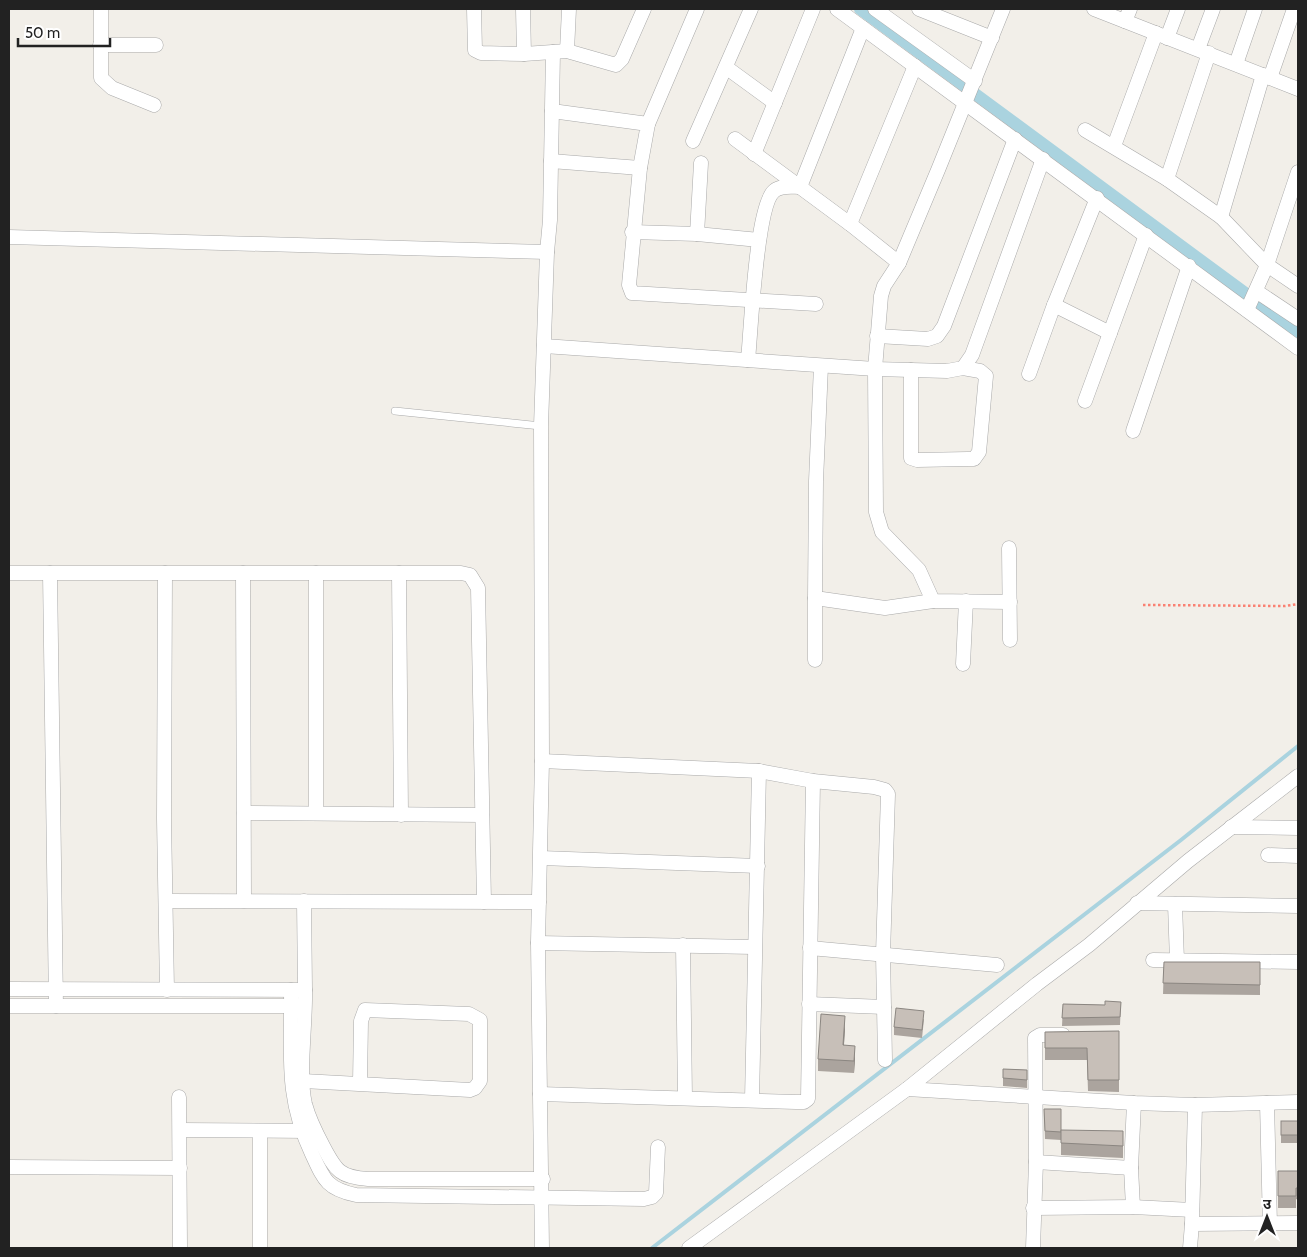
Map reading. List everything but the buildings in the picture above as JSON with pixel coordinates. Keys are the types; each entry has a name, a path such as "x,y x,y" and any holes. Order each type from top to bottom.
{"street":[{"path":"101,9 100,72 104,83 154,105"},
{"path":"474,9 474,50 487,54 524,54 560,51 580,53 610,65 619,63 644,9"},
{"path":"523,9 524,54"},
{"path":"542,1248 543,1179 538,943 542,761 541,426 552,111 568,9"},
{"path":"697,9 648,124 632,232 629,285 632,293 754,302 816,304"},
{"path":"694,141 751,9"},
{"path":"754,154 813,9"},
{"path":"837,9 915,66 970,92"},
{"path":"875,9 970,92 1016,139 1298,348"},
{"path":"919,9 992,38"},
{"path":"933,601 919,570 887,539 877,521 874,478 875,369 881,296 884,286 899,263 1003,9"},
{"path":"1094,9 1127,15 1162,36 1298,89"},
{"path":"1114,146 1162,36 1178,9"},
{"path":"1167,179 1204,51 1213,9"},
{"path":"1236,64 1255,9"},
{"path":"1221,217 1266,76 1294,9"},
{"path":"800,187 863,28"},
{"path":"100,45 156,45"},
{"path":"850,224 915,66"},
{"path":"727,68 775,103"},
{"path":"552,111 648,124"},
{"path":"1086,130 1167,179 1221,217 1267,265 1298,286"},
{"path":"734,139 850,224 899,263"},
{"path":"877,336 928,338 937,336 944,326 1016,139"},
{"path":"963,368 972,355 1043,159"},
{"path":"551,161 640,168"},
{"path":"697,234 701,163"},
{"path":"1247,310 1267,265 1298,172"},
{"path":"748,360 759,240 769,197 780,188 800,187"},
{"path":"1029,374 1096,198"},
{"path":"632,232 697,234 759,240"},
{"path":"1085,401 1146,235"},
{"path":"9,237 547,252"},
{"path":"1133,430 1189,266"},
{"path":"1256,291 1298,319"},
{"path":"1054,306 1110,333"},
{"path":"544,346 821,366 948,371 963,368 980,371 986,376 979,452 974,459 918,460 911,458 911,370"},
{"path":"815,660 816,481 821,366"},
{"path":"1009,548 1010,640"},
{"path":"9,573 461,573 470,575 478,588 484,902"},
{"path":"50,573 56,1006"},
{"path":"165,573 164,818 167,990"},
{"path":"243,573 244,901"},
{"path":"316,573 316,813"},
{"path":"399,573 401,815"},
{"path":"815,598 885,608 933,601 1010,602"},
{"path":"963,664 966,601"},
{"path":"542,761 759,771 813,781 874,787 885,790 888,794 884,954 884,1060"},
{"path":"752,1100 759,771"},
{"path":"689,1248 907,1089 1037,984 1089,945 1231,826 1298,776"},
{"path":"540,1094 796,1102 804,1102 808,1099 813,781"},
{"path":"244,812 482,815"},
{"path":"1231,826 1298,828"},
{"path":"1268,855 1298,856"},
{"path":"541,858 758,866"},
{"path":"166,901 538,902"},
{"path":"304,901 306,1006 303,1081 308,1132 333,1165 341,1174 354,1178 543,1179"},
{"path":"1137,903 1298,906"},
{"path":"1175,904 1177,961"},
{"path":"538,943 754,947"},
{"path":"683,945 685,1098"},
{"path":"810,948 998,965"},
{"path":"1154,960 1298,962"},
{"path":"9,989 306,990"},
{"path":"291,990 291,1086 323,1176 330,1186 339,1192 356,1195 542,1198 652,1197 656,1192 658,1147"},
{"path":"809,1004 884,1008"},
{"path":"9,1006 306,1006"},
{"path":"303,1081 470,1090 475,1088 480,1081 480,1020 469,1014 365,1010 361,1021 360,1083"},
{"path":"1033,1248 1036,1162 1035,1038 1040,1035 1076,1035"},
{"path":"907,1089 1134,1103 1195,1105 1298,1102"},
{"path":"180,1097 180,1248"},
{"path":"1267,1102 1270,1225"},
{"path":"1133,1207 1131,1168 1134,1103"},
{"path":"1190,1248 1195,1105"},
{"path":"180,1130 308,1132"},
{"path":"260,1131 260,1248"},
{"path":"1036,1162 1131,1168"},
{"path":"9,1167 180,1168"},
{"path":"1033,1208 1133,1207 1192,1217 1270,1225 1298,1223"}],"lane":[{"path":"395,411 541,426"}],"path":[{"path":"1143,605 1285,606 1298,604"}],"waterway":[{"path":"860,9 1298,332"},
{"path":"652,1248 1181,840 1298,746"}]}
